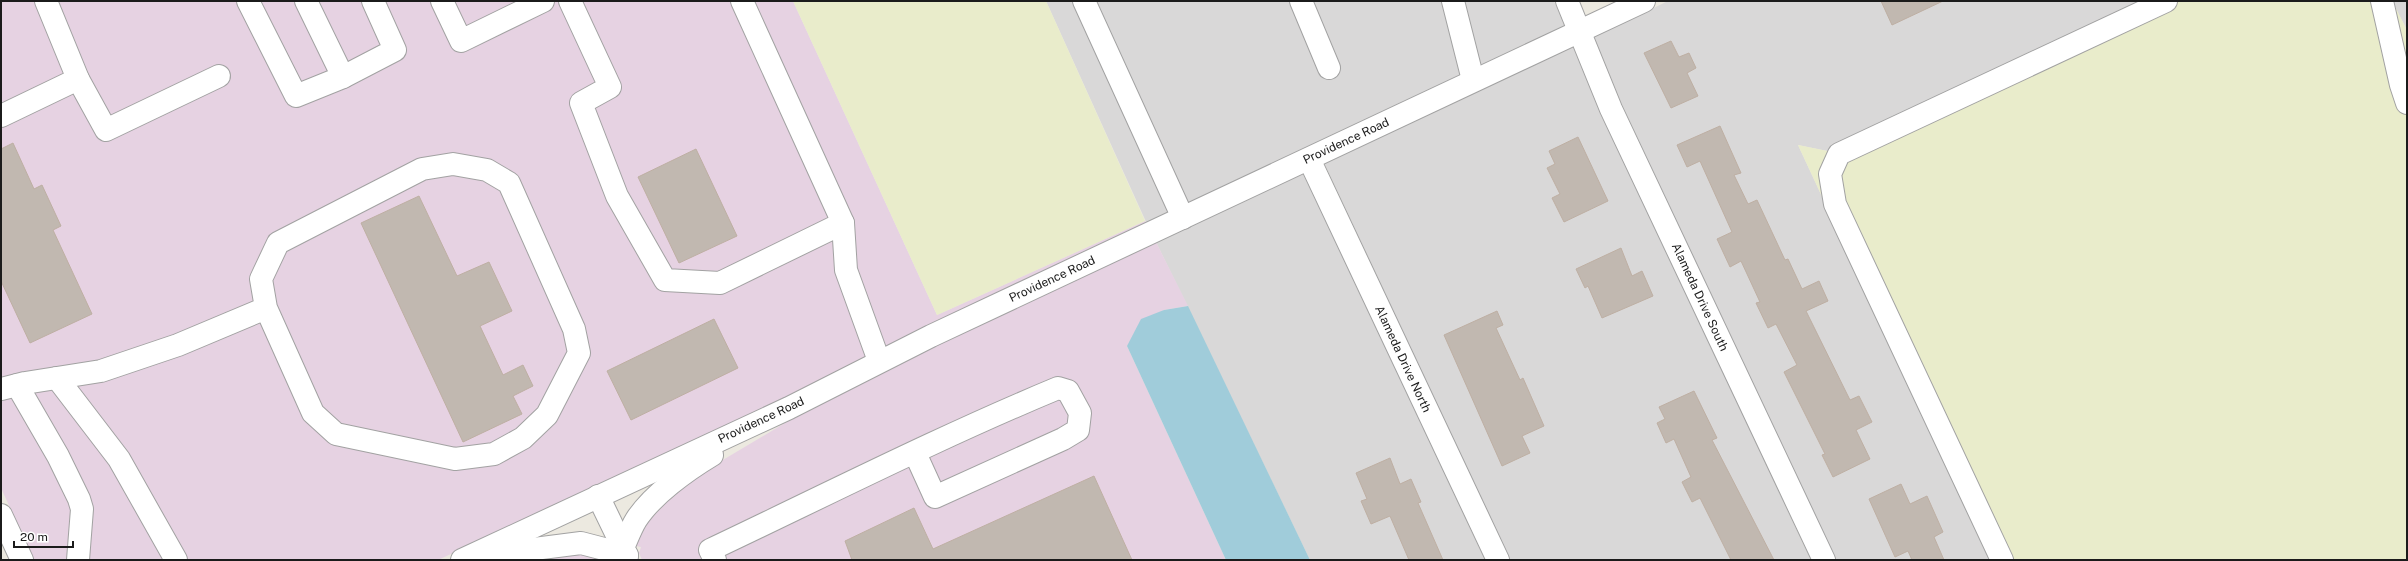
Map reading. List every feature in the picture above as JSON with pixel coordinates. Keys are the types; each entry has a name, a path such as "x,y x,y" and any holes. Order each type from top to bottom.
{"street":[{"path":"46,1 78,79 106,130 218,76"},
{"path":"248,1 296,96 342,76 395,50 373,1"},
{"path":"306,1 342,76"},
{"path":"442,1 461,41 543,1"},
{"path":"570,1 610,87 581,103 617,196 665,280 720,283 843,223"},
{"path":"742,1 843,223 846,270 879,361"},
{"path":"1084,1 1183,218"},
{"path":"1301,1 1329,68"},
{"path":"1453,1 1473,80"},
{"name":"Alameda Drive South","path":"1567,1 1590,61 1611,109 1824,560"},
{"name":"Providence Road","path":"462,560 790,408 879,361 1309,159 1473,80 1580,32 1644,1"},
{"path":"2002,560 1835,204 1830,174 1839,154 2166,1"},
{"path":"2382,1 2400,85 2407,103"},
{"path":"1,116 78,79"},
{"name":"Alameda Drive North","path":"1309,159 1498,560"},
{"path":"453,164 488,170 509,183 574,329 579,353 546,415 523,438 494,454 455,459 336,434 313,412 266,308 261,279 278,242 422,169 453,164"},
{"path":"78,560 82,509 79,500 58,456 9,387 101,371 178,345 266,308"},
{"path":"57,378 119,459 176,560"},
{"path":"715,560 710,550 916,453 1058,388 1068,392 1080,413 1078,430 1062,439 935,497 916,453"},
{"path":"626,554 636,519 660,494 695,465 790,408"},
{"path":"598,496 626,554"},
{"path":"1,515 22,560"},
{"path":"487,560 511,552 581,543 626,554"}],"shaded area":[{"path":"1,1 793,1 937,315 1145,221 1147,224 785,399 438,560 34,560 1,488"},
{"path":"1046,1 1554,1 1566,27 1147,224"},
{"path":"1668,1 2171,1 1847,155 1798,145 1991,560 1836,560 1622,105 1594,37"},
{"path":"2392,1 2407,1 2407,30"},
{"path":"1573,46 1601,114 1811,560 1510,560 1324,163"},
{"path":"1303,173 1318,202 1485,560 1310,560 1156,242"},
{"path":"1156,242 1188,306 1164,310 1127,346 1226,560 642,560 639,553 641,547 636,546 646,524 668,501 701,473 795,417 884,370"},
{"path":"579,554 604,560 529,560"}],"green space":[{"path":"793,1 1046,1 1145,221 937,315"},
{"path":"2171,1 2392,1 2407,30 2407,560 1991,560 1798,145 1847,155"}],"water":[{"path":"1188,306 1310,560 1226,560 1127,346 1141,319 1164,310"}],"building":[{"path":"1881,1 1943,1 1892,25"},
{"path":"1671,41 1679,57 1689,53 1696,68 1687,73 1698,96 1671,108 1644,53"},
{"path":"1720,126 1741,173 1734,175 1748,204 1757,200 1785,260 1788,259 1802,289 1819,281 1828,301 1806,311 1850,400 1859,396 1872,422 1856,430 1870,459 1833,477 1822,455 1825,454 1784,372 1797,365 1776,324 1768,328 1756,303 1760,302 1741,261 1730,267 1717,239 1732,232 1700,161 1687,167 1677,145"},
{"path":"1578,137 1608,201 1564,222 1552,198 1560,194 1547,168 1555,164 1549,151"},
{"path":"13,143 34,189 42,185 61,226 53,230 92,314 30,343 1,281 1,149"},
{"path":"696,149 737,236 679,263 638,177"},
{"path":"419,196 457,276 489,262 512,311 480,326 503,375 523,365 533,386 513,396 522,414 463,442 361,223"},
{"path":"1621,248 1632,276 1642,271 1653,296 1602,318 1588,286 1585,288 1576,269"},
{"path":"1497,311 1503,325 1496,328 1520,380 1523,378 1544,426 1522,436 1530,453 1502,466 1444,335"},
{"path":"714,319 738,368 631,420 607,371"},
{"path":"1694,391 1717,438 1712,440 1774,560 1731,560 1700,498 1692,502 1682,482 1691,477 1674,439 1666,443 1657,423 1665,419 1659,407"},
{"path":"1390,458 1400,484 1411,479 1421,502 1418,503 1443,560 1409,560 1390,516 1371,524 1361,501 1367,499 1356,473"},
{"path":"1094,476 1132,560 852,560 845,541 914,508 933,549"},
{"path":"1901,484 1910,504 1927,496 1943,532 1934,537 1944,560 1912,560 1908,551 1895,557 1869,499"}]}
